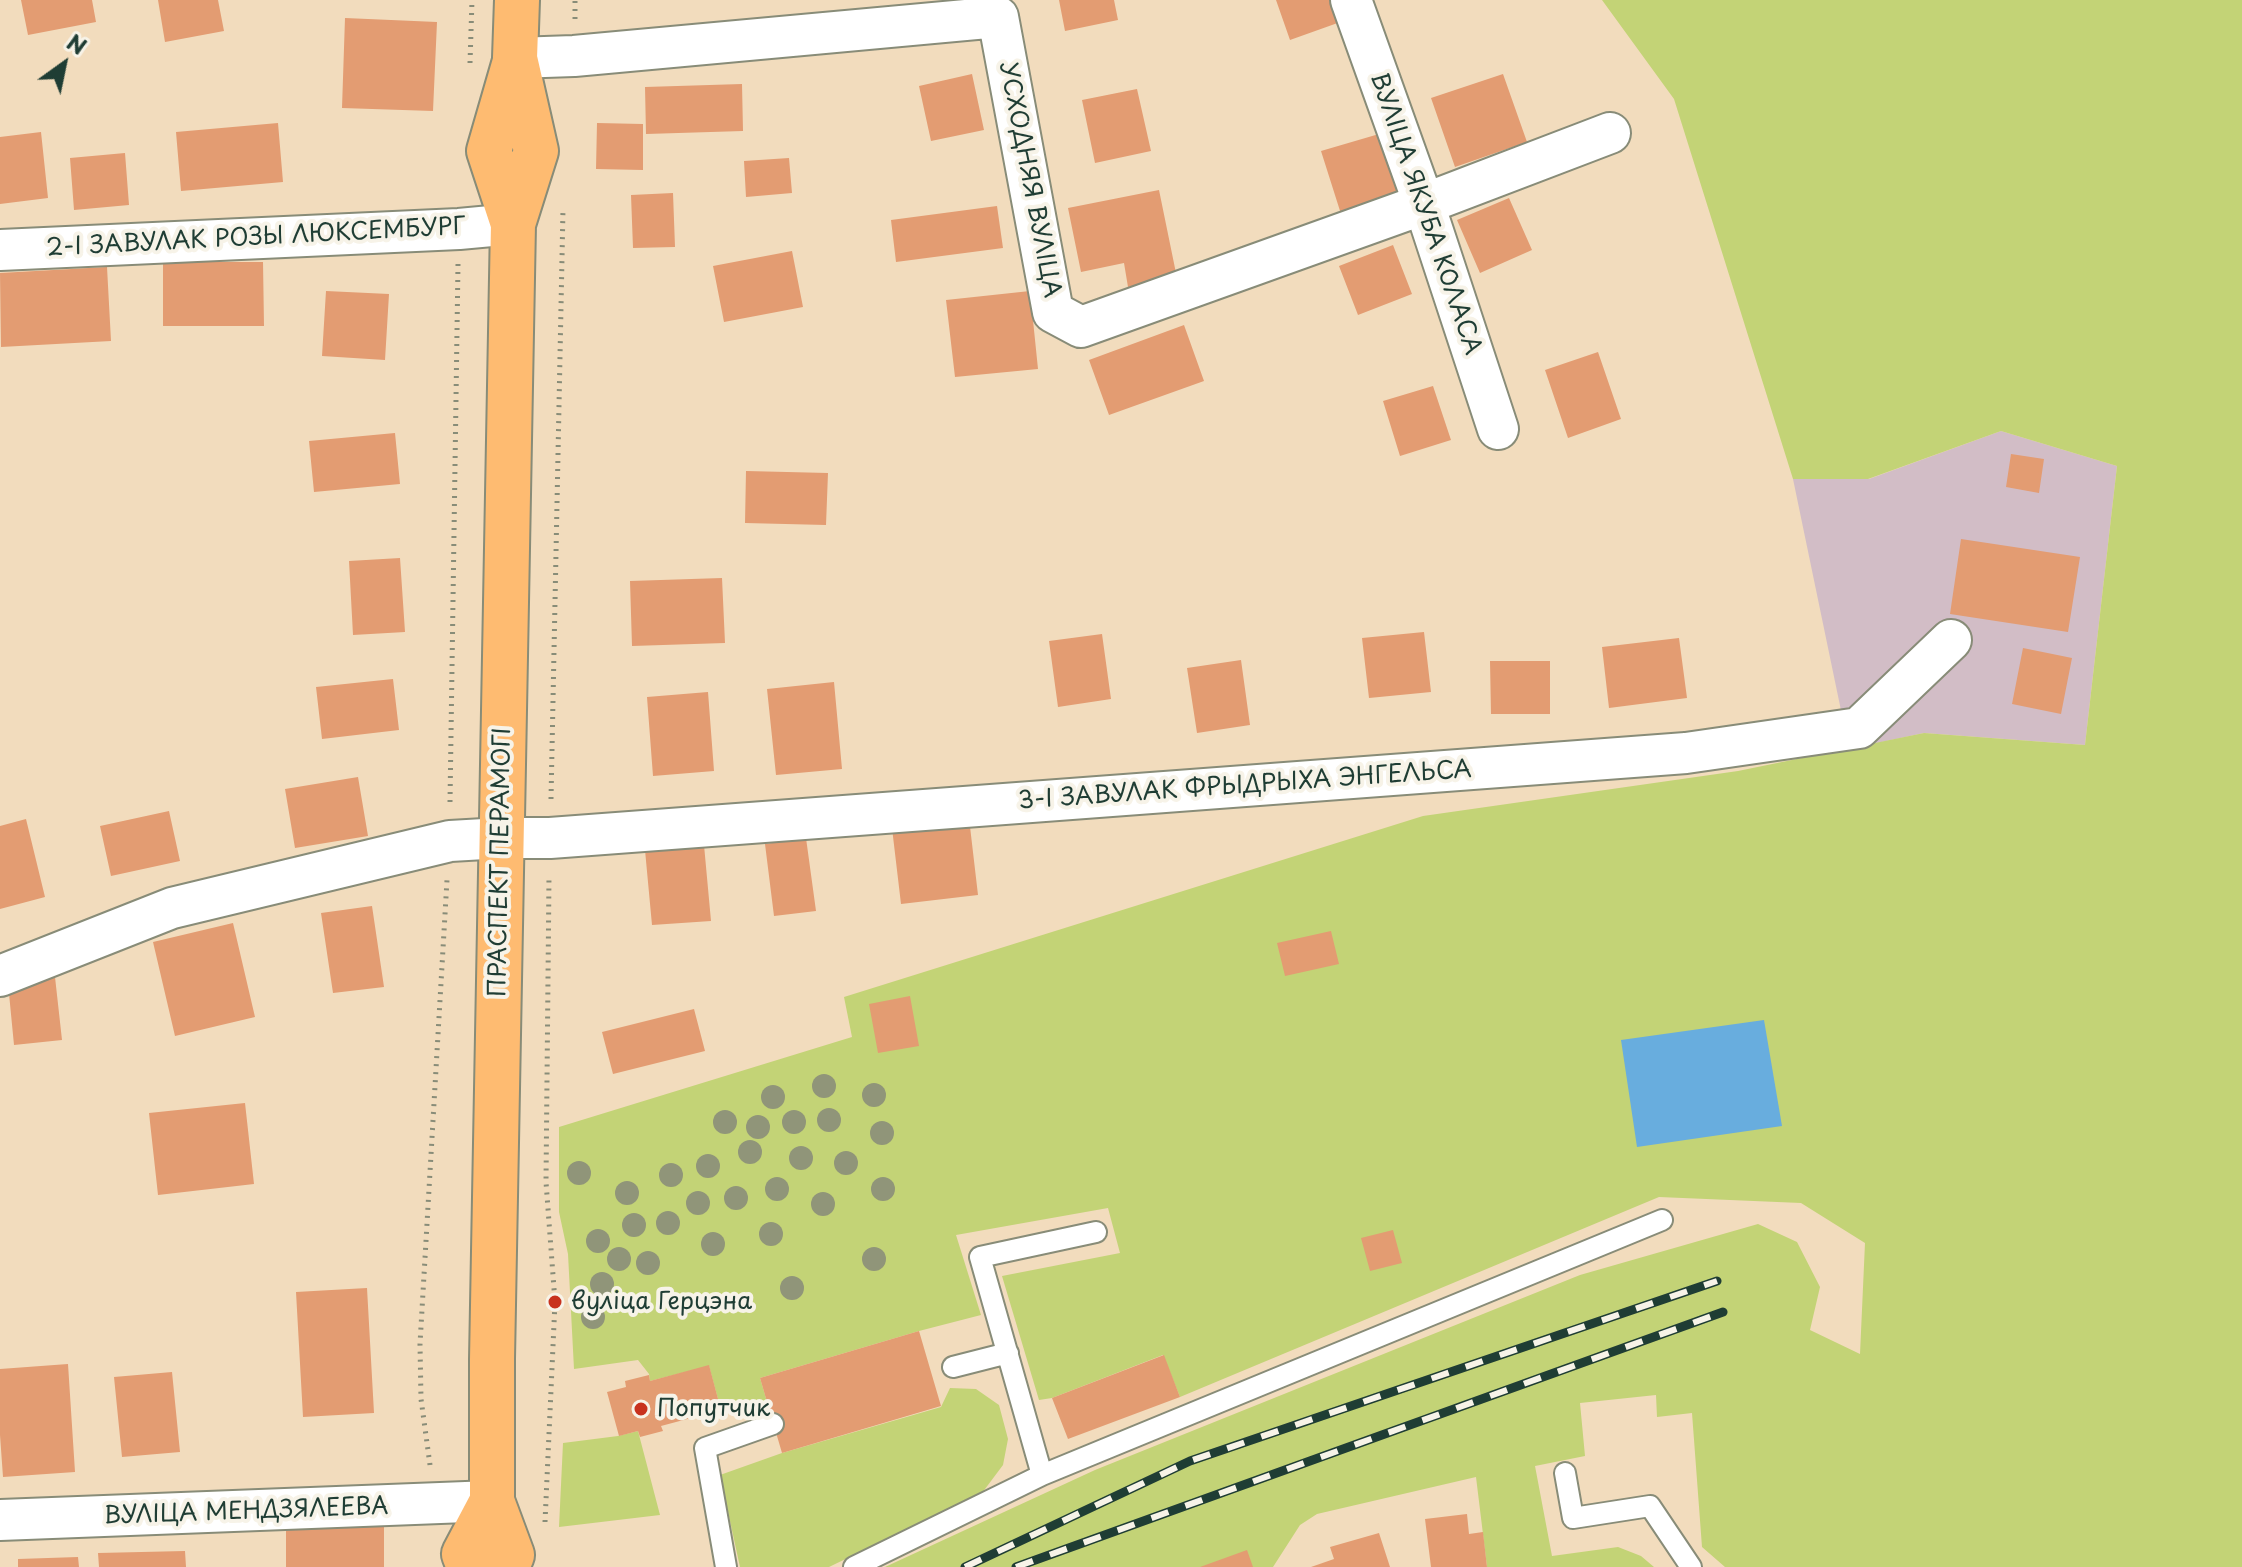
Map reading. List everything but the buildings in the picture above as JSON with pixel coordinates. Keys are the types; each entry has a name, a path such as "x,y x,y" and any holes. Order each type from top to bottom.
{"main road":[{"name":"ПРАСПЕКТ ПЕРАМОГІ","path":"507,1567 512,1555 492,1501 493,1287 513,224 536,151 515,58 517,0"},
{"name":"ПРАСПЕКТ ПЕРАМОГІ","path":"469,1567 464,1554 492,1501"}],"street":[{"name":"ВУЛІЦА ЯКУБА КОЛАСА","path":"1351,0 1424,204 1498,429"},
{"name":"УСХОДНЯЯ ВУЛІЦА","path":"515,58 574,56 998,17 1053,312 1081,327 1424,204"},
{"path":"1424,204 1610,133"},
{"name":"2-І ЗАВУЛАК РОЗЫ ЛЮКСЕМБУРГ","path":"0,250 513,224"},
{"name":"3-І ЗАВУЛАК ФРЫДРЫХА ЭНГЕЛЬСА","path":"502,838 566,837 1686,753 1859,728 1951,640"},
{"path":"0,976 172,908 450,841 502,838"},
{"name":"ВУЛІЦА МЕНДЗЯЛЕЕВА","path":"0,1520 492,1501"}],"lane":[{"path":"854,1567 1042,1475 1662,1220"},
{"path":"1042,1475 980,1257 1096,1232"},
{"path":"953,1367 1008,1353"},
{"path":"726,1567 705,1448 773,1424"},
{"path":"1565,1473 1573,1518 1650,1506 1691,1567"}],"path":[{"path":"469,77 472,0"},
{"path":"435,1505 421,1399 420,1344 450,841 459,229"}],"shaded area":[{"path":"2001,431 2117,466 2085,745 1924,733 1849,749 1793,479 1869,479"}],"green space":[{"path":"1602,0 2242,0 2242,1567 1725,1567 1702,1547 1692,1413 1657,1417 1656,1395 1580,1403 1585,1456 1535,1466 1552,1556 1618,1547 1641,1556 1654,1567 1487,1567 1476,1477 1317,1514 1300,1525 1273,1567 885,1567 1095,1470 1580,1275 1758,1224 1797,1242 1820,1287 1810,1330 1860,1354 1865,1243 1801,1203 1659,1197 1180,1397 1163,1355 1052,1398 1039,1400 1002,1276 1120,1253 1108,1208 956,1235 981,1315 760,1378 768,1405 721,1410 709,1366 650,1381 649,1374 638,1360 574,1369 568,1254 559,1212 559,1127 852,1037 844,997 1423,816 1738,771 1924,733 2085,745 2117,466 2001,431 1868,479 1793,479 1674,99"},
{"path":"950,1388 976,1389 999,1405 1008,1439 1003,1465 982,1493 829,1567 740,1567 720,1475 782,1453 941,1407"},
{"path":"638,1431 660,1515 559,1527 563,1443"}],"water":[{"path":"1764,1020 1782,1126 1637,1147 1621,1040"}],"railway":[{"path":"965,1567 1190,1461 1717,1281"},
{"path":"1016,1567 1723,1312"}],"place":[{"name":"вуліца Герцэна","path":"555,1302"},
{"name":"Попутчик","path":"641,1409"}]}
